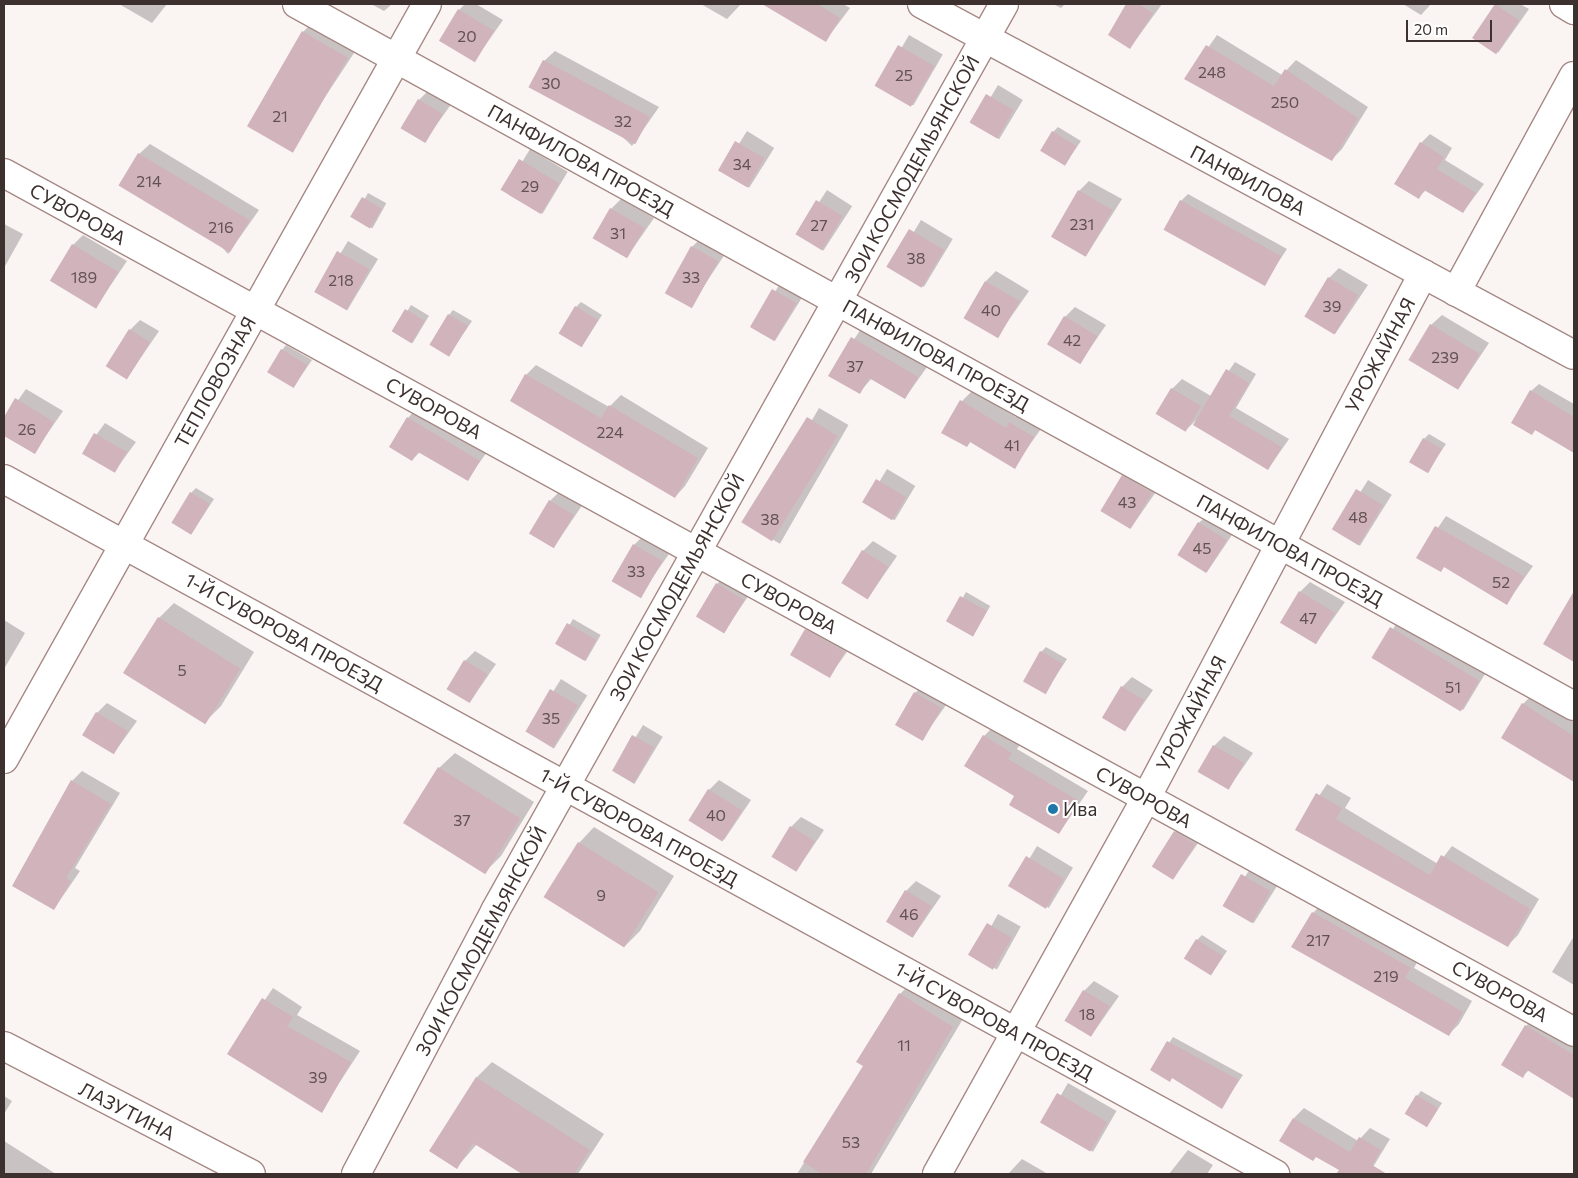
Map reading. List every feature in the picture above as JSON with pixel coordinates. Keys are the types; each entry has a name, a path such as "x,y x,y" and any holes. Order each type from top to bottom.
{"street":[{"name":"ПАНФИЛОВА ПРОЕЗД","path":"297,4 1574,706"},
{"name":"ТЕПЛОВОЗНАЯ","path":"4,759 427,4"},
{"name":"ПАНФИЛОВА","path":"922,4 1574,355"},
{"name":"ЗОИ КОСМОДЕМЬЯНСКОЙ","path":"356,1174 565,786 1004,4"},
{"path":"1564,4 1574,10"},
{"path":"1456,292 1574,76"},
{"name":"СУВОРОВА","path":"4,173 1574,1032"},
{"name":"УРОЖАЙНАЯ","path":"937,1174 1146,798 1423,274"},
{"name":"1-Й СУВОРОВА ПРОЕЗД","path":"4,479 1275,1174"},
{"name":"ЛАЗУТИНА","path":"4,1046 252,1174"}],"building":[{"path":"762,4 817,4 840,18 826,42"},
{"path":"1126,4 1138,4 1153,13 1130,49 1108,35"},
{"path":"1495,4 1519,20 1496,54 1472,38"},
{"path":"458,9 494,31 475,62 439,41"},
{"path":"302,31 348,58 293,153 247,126"},
{"path":"898,45 934,66 911,107 874,86"},
{"path":"1206,45 1274,86 1285,69 1358,118 1332,161 1184,79"},
{"path":"543,60 650,117 635,144 528,87"},
{"path":"986,94 1014,110 997,139 970,123"},
{"path":"418,99 443,114 425,143 400,128"},
{"path":"1052,131 1077,146 1065,166 1040,151"},
{"path":"735,141 764,158 747,187 718,170"},
{"path":"1420,142 1444,157 1437,169 1476,193 1463,213 1424,190 1419,199 1394,184"},
{"path":"138,153 249,220 230,253 118,186"},
{"path":"519,159 559,183 541,214 500,190"},
{"path":"1078,190 1113,210 1086,257 1051,237"},
{"path":"362,197 382,209 370,229 350,217"},
{"path":"816,200 843,216 822,250 795,234"},
{"path":"1180,200 1281,256 1265,286 1164,230"},
{"path":"610,208 645,228 627,258 592,238"},
{"path":"909,229 944,250 921,288 886,267"},
{"path":"72,244 118,272 96,309 50,281"},
{"path":"691,246 718,261 692,308 665,293"},
{"path":"337,251 369,269 347,310 314,292"},
{"path":"1328,277 1358,295 1334,334 1304,316"},
{"path":"985,281 1020,301 998,338 964,318"},
{"path":"772,289 796,303 774,341 750,327"},
{"path":"575,306 598,320 582,347 559,333"},
{"path":"405,309 425,321 411,343 392,331"},
{"path":"448,314 468,326 449,357 429,345"},
{"path":"1064,316 1097,336 1080,364 1047,344"},
{"path":"1430,324 1480,354 1458,390 1408,360"},
{"path":"129,329 150,342 127,380 106,366"},
{"path":"851,337 918,377 905,399 869,378 860,394 828,376"},
{"path":"281,349 308,365 294,388 267,372"},
{"path":"1226,369 1249,383 1229,416 1282,447 1268,470 1193,425"},
{"path":"525,374 601,418 609,405 698,458 675,498 510,401"},
{"path":"1171,388 1201,406 1186,432 1156,414"},
{"path":"1530,390 1574,417 1574,453 1535,430 1532,435 1511,423"},
{"path":"15,398 54,422 35,454 4,436 4,417"},
{"path":"960,400 1006,428 1009,422 1034,437 1015,469 970,442 967,447 941,433"},
{"path":"407,417 480,461 468,481 418,452 412,461 389,447"},
{"path":"807,417 838,436 772,541 741,522"},
{"path":"94,433 127,452 115,473 82,454"},
{"path":"1423,438 1442,449 1428,473 1409,462"},
{"path":"1122,475 1152,493 1130,529 1100,511"},
{"path":"876,479 906,497 892,520 862,502"},
{"path":"1356,489 1383,505 1358,545 1332,529"},
{"path":"190,492 210,504 191,535 171,523"},
{"path":"549,500 574,515 554,548 529,533"},
{"path":"1198,522 1227,540 1206,573 1177,555"},
{"path":"1435,526 1524,576 1507,605 1444,567 1441,572 1416,558"},
{"path":"633,544 662,561 641,598 612,581"},
{"path":"862,550 888,566 868,600 841,583"},
{"path":"716,583 744,600 724,633 696,616"},
{"path":"1299,591 1335,613 1316,644 1280,623"},
{"path":"1574,591 1574,662 1543,644"},
{"path":"960,596 987,611 973,636 946,621"},
{"path":"158,617 240,668 205,724 123,673"},
{"path":"567,623 596,640 584,661 555,644"},
{"path":"1390,627 1479,681 1461,711 1371,658"},
{"path":"805,629 845,652 830,678 790,655"},
{"path":"1040,651 1063,664 1046,694 1023,682"},
{"path":"464,660 487,674 470,703 446,689"},
{"path":"1121,686 1144,700 1125,732 1102,718"},
{"path":"550,689 578,705 553,747 526,731"},
{"path":"914,692 942,708 923,741 895,725"},
{"path":"1522,703 1574,736 1574,782 1501,738"},
{"path":"96,712 128,731 114,754 82,735"},
{"path":"632,735 654,747 634,783 612,771"},
{"path":"983,735 1012,753 1008,759 1079,801 1059,834 1009,805 1014,796 964,766"},
{"path":"1213,745 1244,763 1229,790 1198,772"},
{"path":"438,767 520,818 485,874 403,823"},
{"path":"71,780 111,804 66,878 71,881 54,910 12,886"},
{"path":"708,789 742,810 722,842 688,820"},
{"path":"1316,793 1342,808 1336,819 1430,875 1441,855 1530,909 1508,947 1295,830"},
{"path":"790,826 815,841 796,872 771,857"},
{"path":"1174,831 1195,844 1173,880 1152,867"},
{"path":"578,842 659,892 624,947 544,897"},
{"path":"1026,856 1064,879 1046,909 1008,886"},
{"path":"1241,874 1270,891 1252,923 1222,906"},
{"path":"905,890 932,906 913,938 886,922"},
{"path":"1312,912 1411,968 1405,978 1463,1012 1449,1036 1291,947"},
{"path":"987,923 1012,938 993,970 968,955"},
{"path":"1196,939 1223,956 1211,975 1184,959"},
{"path":"1083,990 1110,1006 1091,1037 1064,1021"},
{"path":"899,993 953,1027 866,1174 822,1174 803,1162 863,1066 856,1062"},
{"path":"262,998 293,1017 287,1026 351,1062 322,1113 227,1054"},
{"path":"1525,1025 1574,1055 1574,1099 1527,1070 1523,1078 1501,1065"},
{"path":"1167,1041 1239,1080 1222,1109 1172,1078 1170,1082 1150,1070"},
{"path":"476,1077 590,1150 574,1174 522,1174 473,1143 457,1169 429,1151"},
{"path":"1057,1093 1107,1122 1090,1151 1040,1122"},
{"path":"1416,1095 1438,1108 1427,1127 1405,1114"},
{"path":"1293,1118 1350,1152 1359,1137 1381,1150 1372,1165 1387,1174 1336,1174 1339,1170 1316,1157 1313,1161 1279,1141"}],"place":[{"name":"Ива","path":"1053,809"}]}
